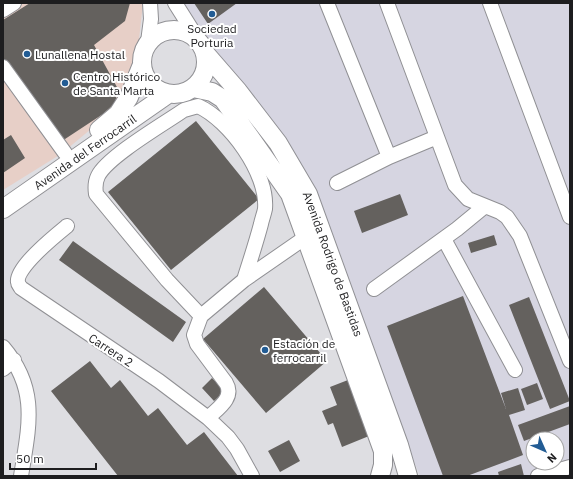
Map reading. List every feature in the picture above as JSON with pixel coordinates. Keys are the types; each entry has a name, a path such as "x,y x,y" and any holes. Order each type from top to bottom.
{"main road":[{"path":"173,29 188,32 202,47 206,66 202,78 193,88 181,94 168,94 155,89 146,80 141,67 142,54 148,42 159,32 173,29"},
{"name":"Avenida Rodrigo de Bastidas","path":"202,47 278,143 308,194 399,445 408,476"},
{"name":"Avenida del Ferrocarril","path":"3,194 96,132 118,114 129,97 141,67"},
{"name":"Avenida Rodrigo de Bastidas","path":"193,88 212,92 223,99 290,194 383,451 384,465 380,476"},
{"name":"Avenida del Ferrocarril","path":"3,210 168,94"}],"street":[{"path":"3,10 14,3"},
{"path":"148,42 151,19 150,3"},
{"path":"175,3 202,47"},
{"path":"327,3 389,157"},
{"path":"387,3 455,185 468,199 500,212 507,217 520,236 570,361"},
{"path":"490,3 570,217"},
{"path":"3,67 65,153"},
{"path":"201,316 167,280 96,194 95,186 98,175 111,160 184,110 198,106 216,116 233,134 253,164 260,180 264,194 265,209 244,280"},
{"path":"337,183 389,157 437,137"},
{"path":"374,289 444,239 485,206"},
{"name":"Carrera 2","path":"67,226 39,250 27,263 19,274 18,282 21,288 159,382 208,418 228,437 252,476"},
{"path":"208,418 227,399 229,387 197,344 194,335 201,316 244,280 306,237"},
{"path":"444,239 515,370"},
{"path":"3,347 14,360 26,387 30,411 21,476"},
{"path":"3,369 14,360"},
{"path":"538,476 570,467"}],"shaded area":[{"name":"Centro Histórico de Santa Marta","path":"3,3 143,3 137,58 115,109 61,154 3,190"},
{"path":"181,3 570,3 570,476 420,476 300,173"}],"building":[{"name":"Centro Histórico de Santa Marta","path":"30,3 130,3 125,21 94,45 118,89 115,103 103,114 62,141 3,60 3,20"},
{"name":"Sociedad Porturia","path":"194,3 237,3 208,24"},
{"path":"196,121 259,199 171,270 108,192"},
{"path":"11,135 25,158 3,173 3,140"},
{"path":"400,194 408,215 362,233 354,211"},
{"path":"494,235 497,245 471,253 468,243"},
{"path":"73,241 186,322 173,342 59,260"},
{"name":"Estación de ferrocarril","path":"264,287 327,361 266,413 203,339"},
{"path":"463,296 506,409 501,393 518,388 525,410 509,415 523,455 467,476 443,476 387,326"},
{"path":"529,297 570,401 550,409 509,305"},
{"path":"90,361 111,388 120,380 148,416 158,408 187,445 204,432 238,476 118,476 51,391"},
{"path":"212,378 225,391 214,401 202,388"},
{"path":"348,380 369,436 342,447 333,423 328,425 322,411 337,405 330,387"},
{"path":"537,383 543,399 527,405 521,389"},
{"path":"570,406 570,424 551,431 525,431 524,441 518,425"},
{"path":"289,440 300,461 280,472 268,451"},
{"path":"521,464 524,476 499,476 498,472"}],"place":[{"name":"Sociedad Porturia","path":"212,14"},
{"name":"Lunallena Hostal","path":"27,54"},
{"name":"Centro Histórico de Santa Marta","path":"65,83"},
{"name":"Estación de ferrocarril","path":"265,350"}]}
